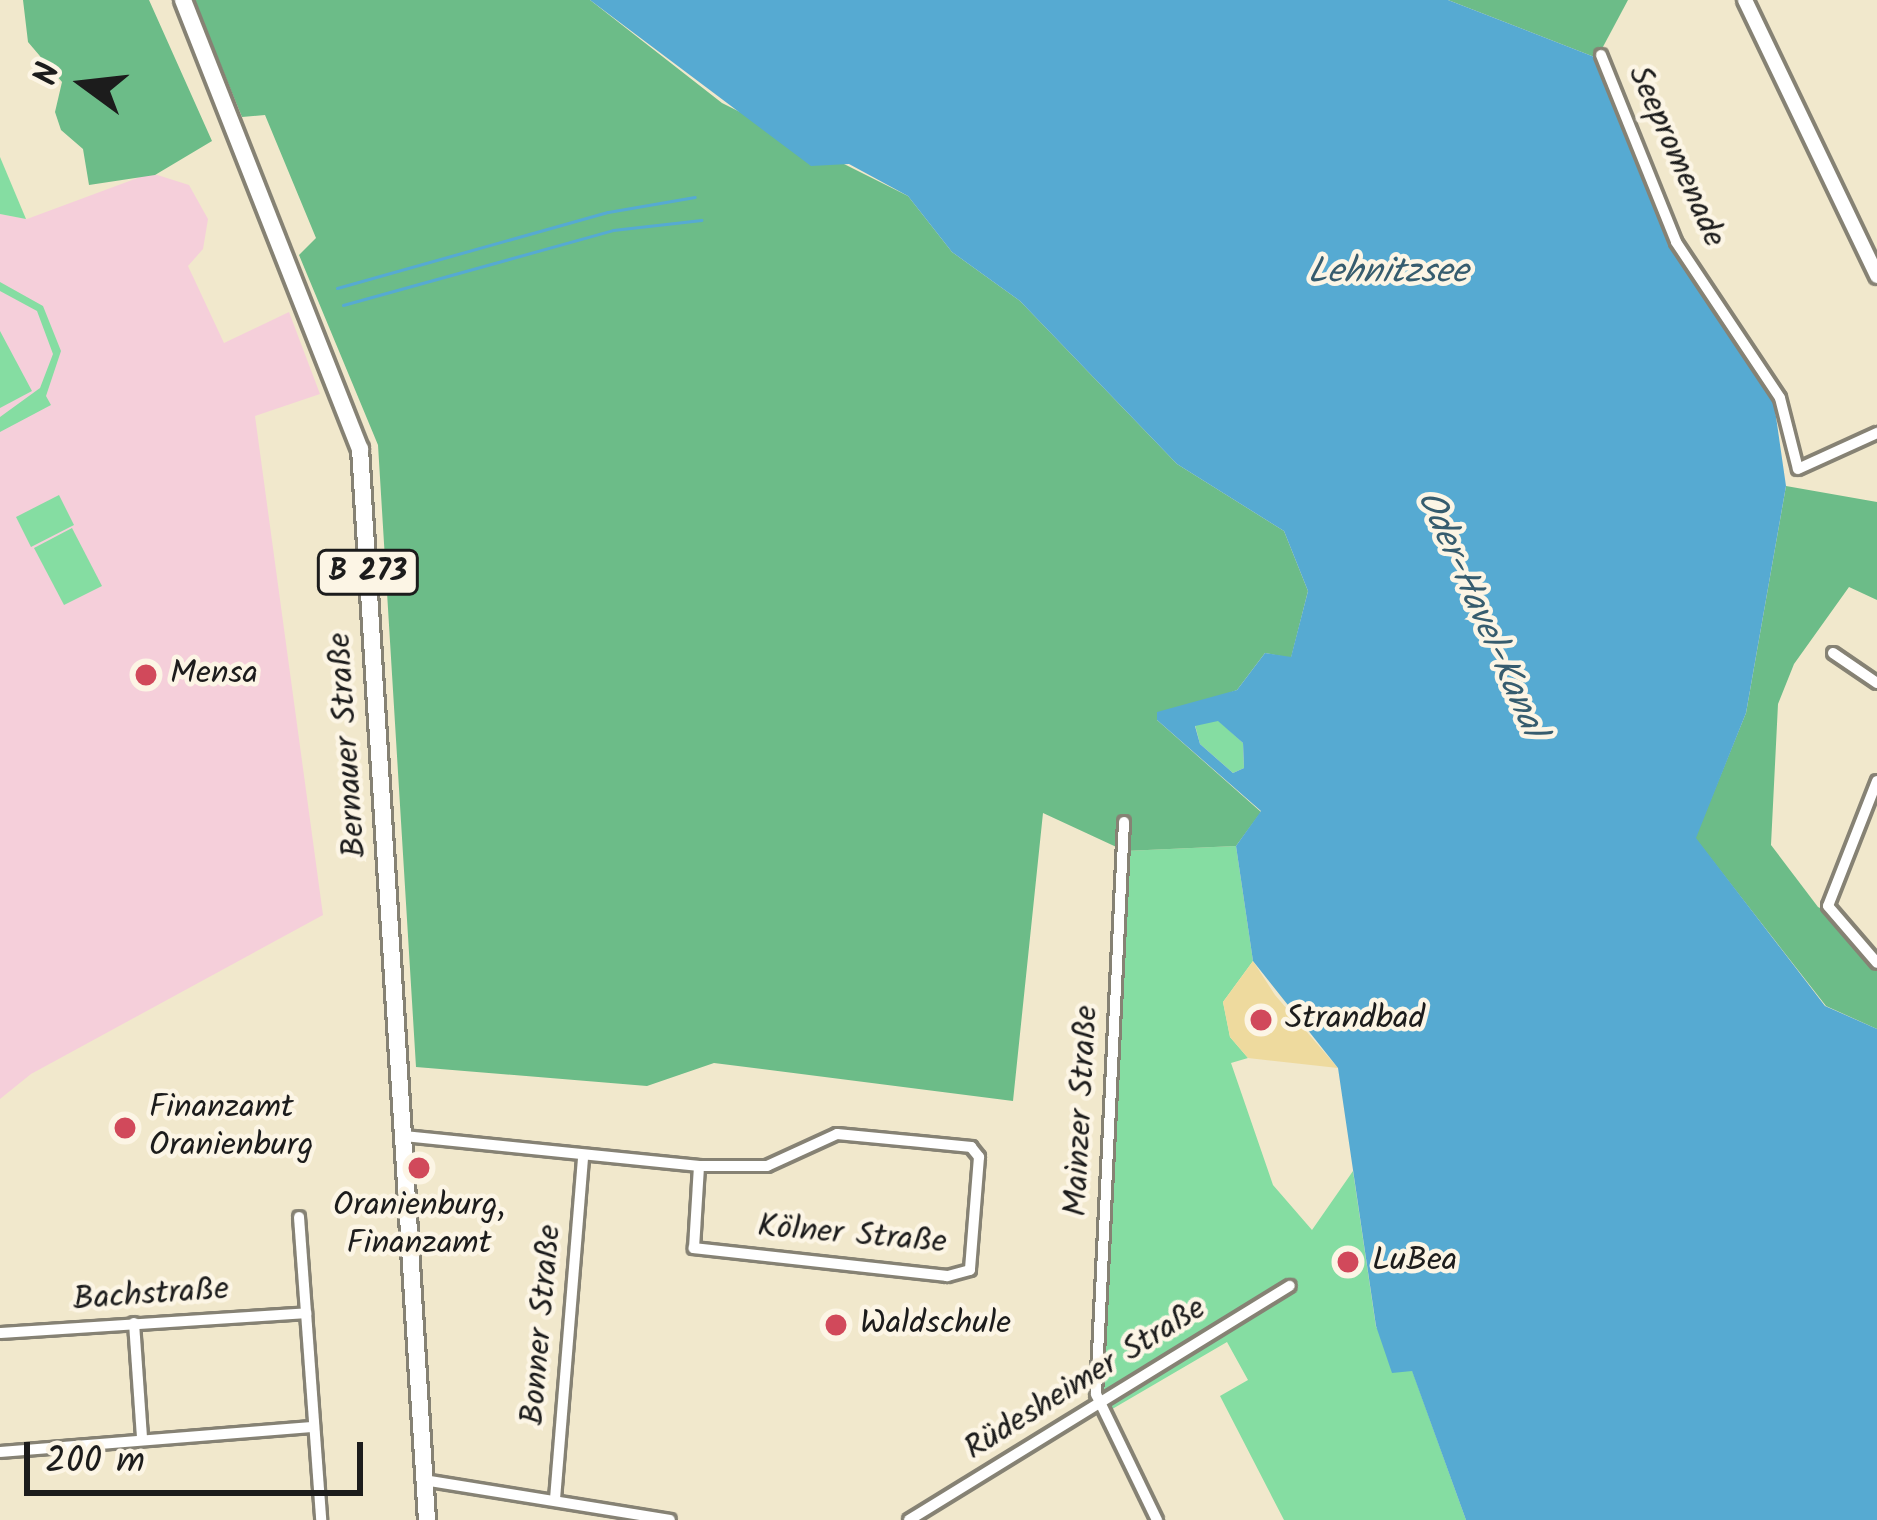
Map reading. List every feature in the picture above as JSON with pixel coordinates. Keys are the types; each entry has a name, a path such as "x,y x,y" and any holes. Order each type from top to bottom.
{"main road":[{"name":"Bernauer Straße","path":"183,0 360,448 427,1520"}],"street":[{"path":"1745,0 1877,276"},
{"name":"Seepromenade","path":"1601,55 1676,242 1780,398 1798,469 1877,433"},
{"path":"1833,653 1877,682"},
{"path":"1877,782 1828,906 1877,962"},
{"name":"Mainzer Straße","path":"1099,1402 1124,822"},
{"name":"Kölner Straße","path":"404,1136 699,1166 767,1166 837,1134 971,1147 979,1157 970,1270 947,1276 694,1249 699,1166"},
{"name":"Bonner Straße","path":"556,1499 584,1155"},
{"path":"299,1217 321,1520"},
{"name":"Rüdesheimer Straße","path":"909,1520 1290,1286"},
{"name":"Bachstraße","path":"0,1333 306,1313"},
{"path":"134,1323 142,1437"},
{"path":"1099,1402 1157,1520"},
{"path":"0,1452 142,1437 313,1427"},
{"path":"424,1480 670,1520"}],"shaded area":[{"path":"151,173 189,185 208,219 203,249 188,266 224,343 289,312 320,394 255,416 323,915 31,1074 0,1099 0,214 27,219"}],"green space":[{"path":"23,0 149,0 212,141 155,175 89,185 83,149 61,130 55,112 62,82 28,42"},
{"path":"194,0 590,0 722,103 908,196 952,252 1020,301 1177,464 1284,531 1308,591 1291,658 1265,653 1237,690 1157,720 1261,812 1236,846 1125,851 1043,813 1013,1101 714,1063 647,1086 416,1067 378,445 299,255 316,238 265,115 242,117"},
{"path":"1448,0 1628,0 1597,58"},
{"path":"0,157 26,219 0,214"},
{"path":"0,282 43,306 61,351 46,396 51,405 0,432 0,417 40,388 53,354 37,311 0,291"},
{"path":"0,331 32,391 0,408"},
{"path":"1786,486 1877,502 1877,600 1849,587 1794,664 1778,704 1771,845 1818,907 1840,918 1877,956 1877,1029 1826,1006 1695,838 1746,713"},
{"path":"59,495 74,525 31,547 16,517"},
{"path":"72,528 102,586 64,605 34,548"},
{"path":"1218,720 1243,743 1244,768 1233,773 1200,744 1195,725"},
{"path":"1236,846 1253,961 1223,1002 1230,1037 1248,1058 1231,1063 1273,1185 1312,1230 1353,1171 1376,1327 1412,1370 1466,1520 1284,1520 1220,1396 1248,1380 1227,1342 1102,1415 1097,1394 1125,851"}],"sand":[{"name":"Strandbad","path":"1253,961 1275,995 1338,1068 1248,1058 1230,1037 1223,1002"}],"water":[{"name":"Lehnitzsee","path":"590,0 1448,0 1597,58 1668,241 1774,403 1786,486 1746,713 1696,838 1825,1006 1877,1029 1877,1520 1466,1520 1412,1371 1392,1373 1376,1326 1338,1068 1253,961 1236,846 1261,811 1157,720 1157,712 1237,690 1265,653 1291,657 1308,591 1284,531 1177,464 1020,301 952,252 908,196 849,164 811,166","holes":["1218,721 1243,743 1244,768 1233,773 1200,744 1195,726"]}],"waterway":[{"path":"337,288 608,212 695,197"},
{"path":"343,305 613,230 701,220"}],"place":[{"name":"Mensa","path":"146,675"},
{"name":"Strandbad","path":"1261,1020"},
{"name":"Finanzamt Oranienburg","path":"125,1128"},
{"name":"Oranienburg, Finanzamt","path":"419,1168"},
{"name":"LuBea","path":"1348,1262"},
{"name":"Waldschule","path":"836,1325"}],"water label":[{"name":"Oder-Havel-Kanal","path":"1480,614"}]}
